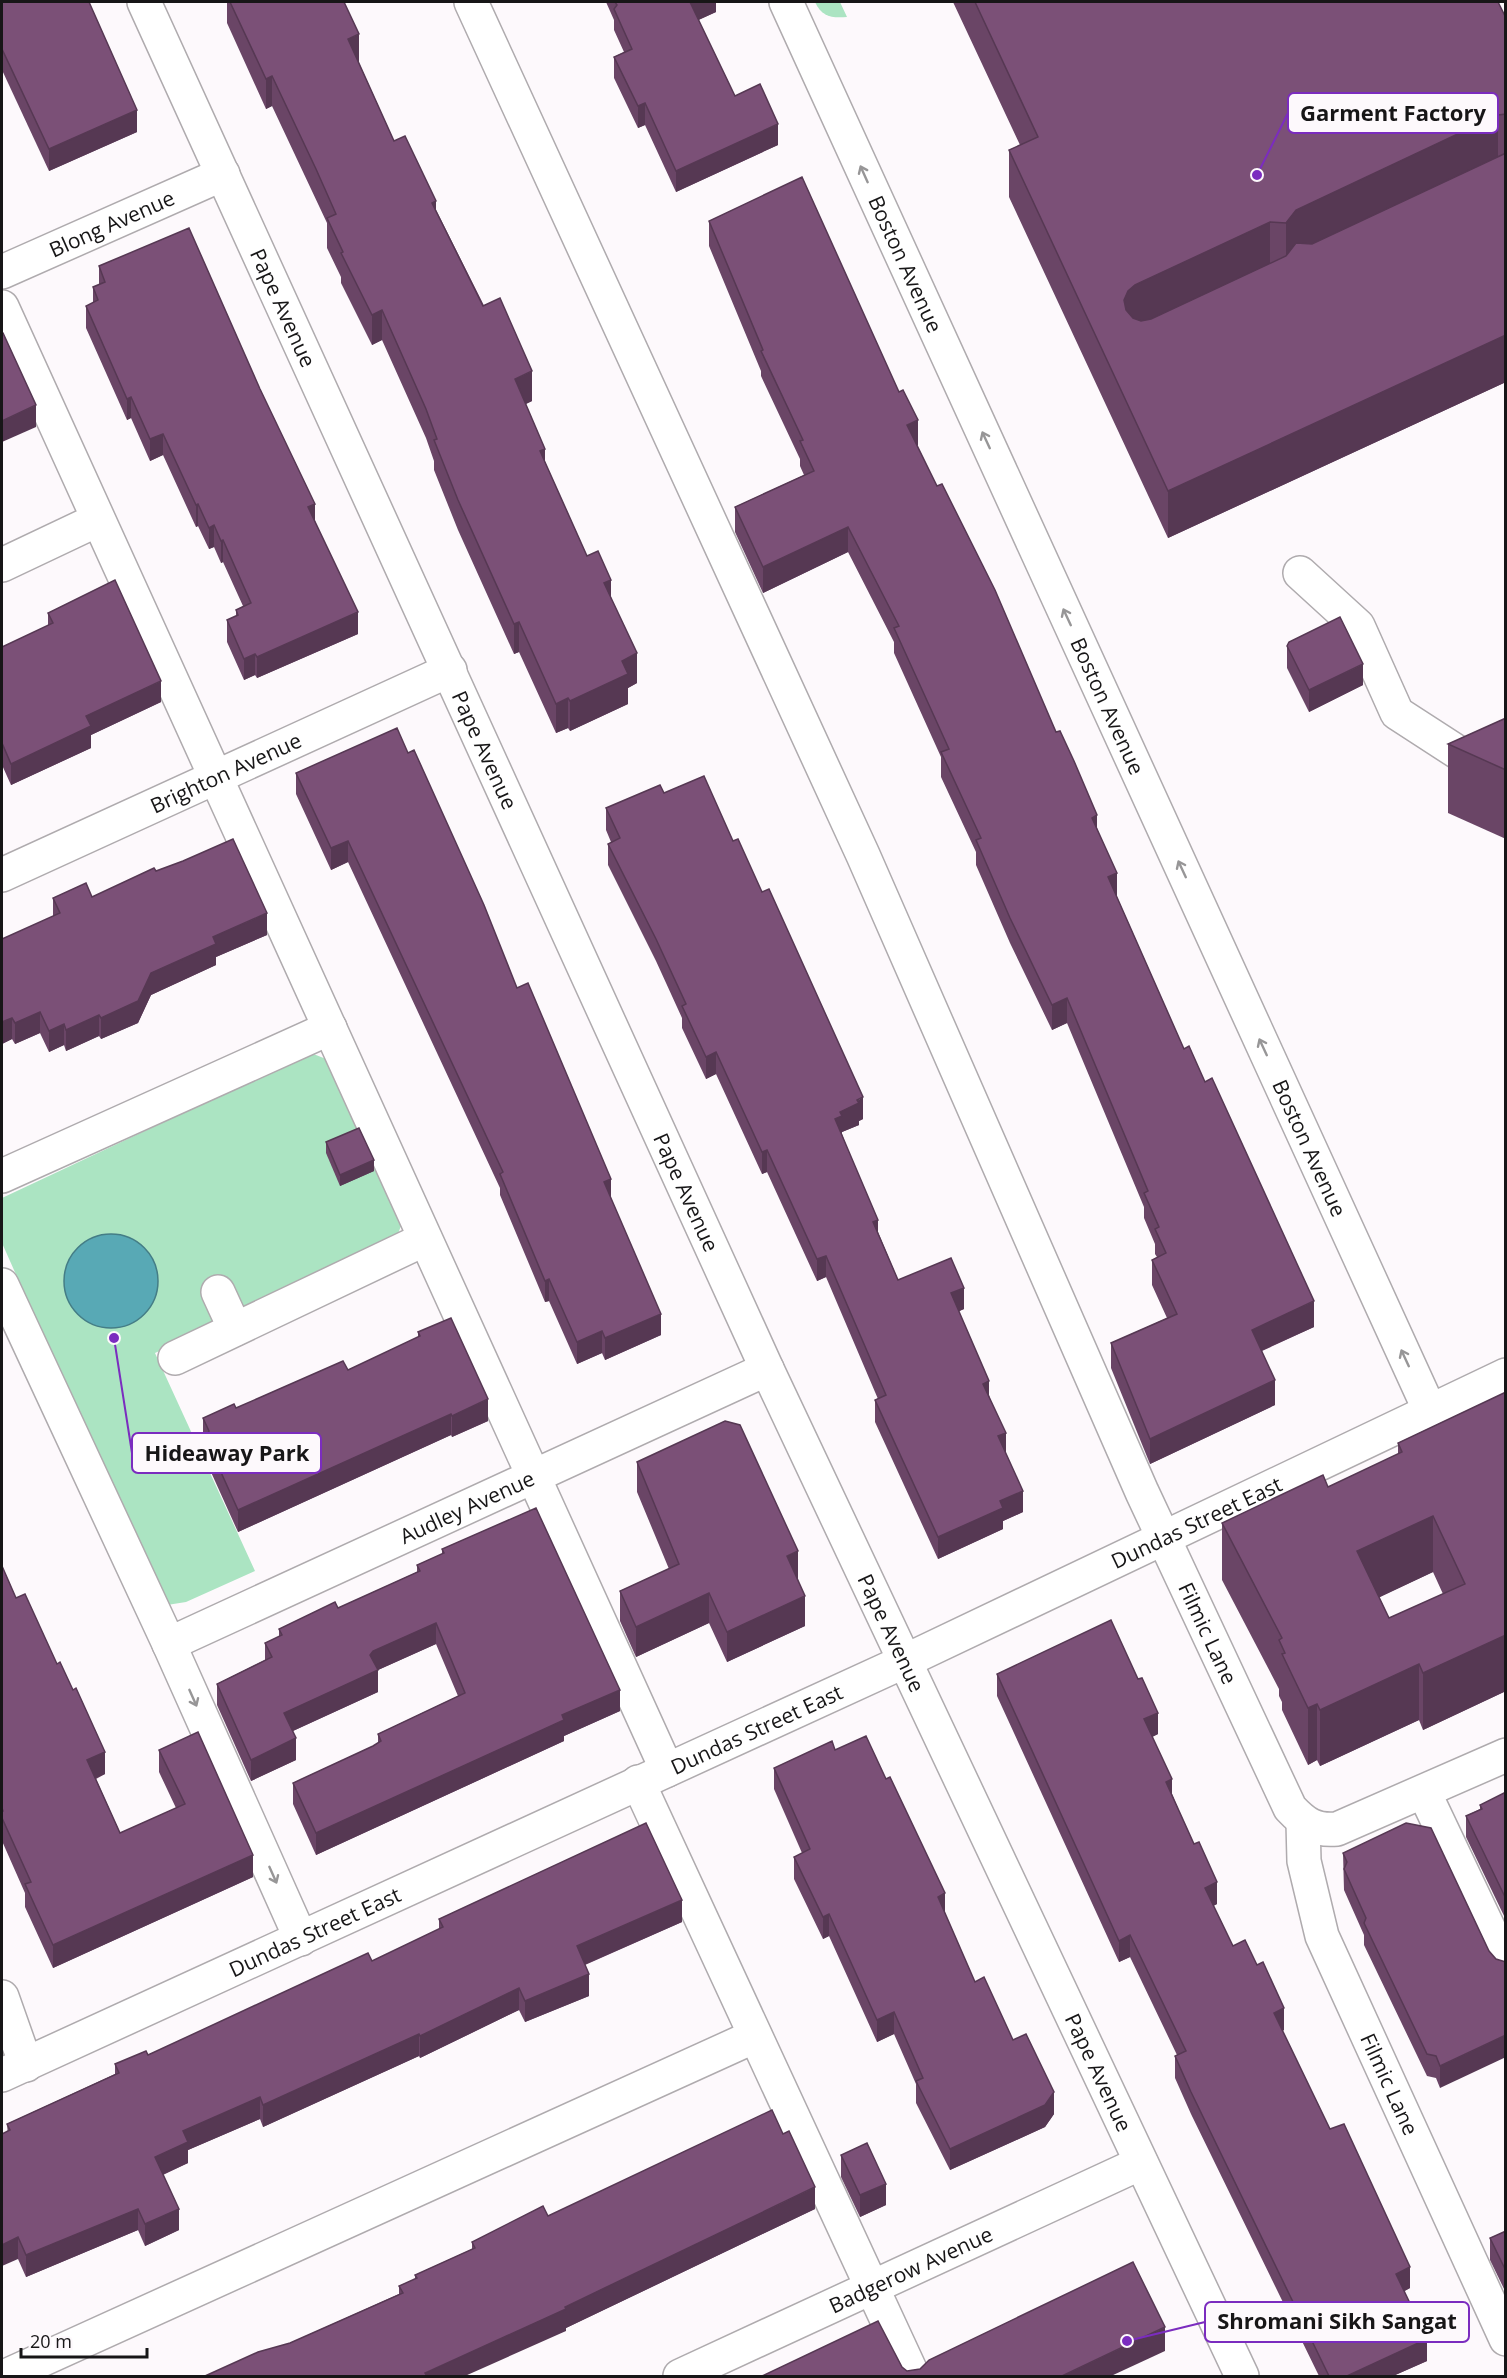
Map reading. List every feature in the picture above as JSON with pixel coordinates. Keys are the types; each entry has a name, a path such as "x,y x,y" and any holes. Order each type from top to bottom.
{"street":[{"name":"Pape Avenue","path":"144,2 767,1370 1242,2376"},
{"name":"Filmic Lane","path":"471,2 863,855 1163,1539 1290,1808 1303,1822 1304,1861 1322,1936 1506,2339"},
{"name":"Boston Avenue","path":"786,2 1430,1411"},
{"name":"Blong Avenue","path":"2,272 222,174"},
{"path":"2,307 533,1478 755,2036 913,2376"},
{"path":"2,565 97,520"},
{"path":"1300,573 1358,626 1397,712 1465,757 1506,738"},
{"name":"Brighton Avenue","path":"2,876 450,670"},
{"path":"2,1176 330,1028"},
{"path":"176,1358 425,1239"},
{"path":"2,1285 169,1644 301,1939"},
{"path":"218,1292 235,1329"},
{"name":"Audley Avenue","path":"169,1644 767,1370"},
{"name":"Dundas Street East","path":"14,2070 903,1662 1506,1375"},
{"path":"1303,1822 1319,1831 1337,1829 1506,1755"},
{"path":"1424,1792 1506,1965"},
{"path":"2,1997 14,2070"},
{"path":"6,2376 755,2036"},
{"name":"Badgerow Avenue","path":"680,2376 1141,2163"}],"green space":[{"path":"815,2 840,2 847,17 828,16"},
{"path":"311,1053 326,1059 402,1223 395,1242 155,1353 255,1571 186,1602 167,1605 149,1574 2,1243 2,1198"}],"water":[{"path":"111,1234 129,1238 144,1248 154,1263 158,1281 154,1299 144,1314 129,1324 111,1328 93,1324 78,1314 68,1299 64,1281 68,1263 78,1248 93,1238"}],"building":[{"path":"2,2 89,2 137,110 49,149 2,49"},
{"path":"230,2 344,2 359,34 348,39 394,141 405,136 436,201 432,203 483,306 500,298 532,371 515,379 545,449 540,451 587,556 598,551 611,580 604,583 637,653 622,661 628,674 570,701 568,698 556,704 519,622 514,624 458,500 434,440 437,439 426,409 382,310 372,315 341,253 343,252 327,218 336,214 272,76 266,79"},
{"path":"615,2 690,2 735,96 760,84 778,124 676,171 645,103 638,106 614,57 632,49 614,9 617,5"},
{"path":"975,2 1498,2 1506,18 1506,114 1498,115 1296,210 1286,223 1270,222 1135,285 1128,291 1124,300 1126,310 1133,318 1141,321 1151,319 1286,256 1296,243 1312,244 1506,153 1506,335 1168,491 1009,150 1038,137"},
{"path":"802,177 899,392 903,390 918,420 907,425 937,486 942,484 995,590 1056,732 1060,731 1074,761 1097,815 1092,818 1117,873 1108,877 1184,1049 1189,1046 1205,1082 1212,1078 1314,1301 1252,1330 1275,1380 1150,1439 1111,1343 1177,1314 1152,1260 1166,1253 1155,1229 1159,1227 1144,1193 1148,1191 1067,998 1052,1005 1010,918 976,840 981,838 941,752 949,749 894,628 899,626 848,527 763,567 735,507 814,471 800,441 803,440 761,351 763,350 709,221"},
{"path":"189,228 260,389 315,504 308,507 358,612 257,657 255,654 244,659 227,620 238,615 236,610 251,603 223,540 221,541 214,525 209,528 163,434 150,439 131,397 127,399 86,306 98,300 93,287 105,282 99,266"},
{"path":"2,333 36,405 2,421"},
{"path":"115,580 161,681 86,716 91,726 11,764 2,743 2,647 53,623 48,613"},
{"path":"1340,617 1363,664 1309,690 1287,646 1289,642"},
{"path":"1506,718 1506,770 1448,744"},
{"path":"397,728 408,753 414,750 484,905 517,988 528,983 611,1179 604,1182 661,1314 605,1338 602,1331 577,1342 549,1279 545,1281 500,1174 503,1172 348,841 331,848 296,773"},
{"path":"704,776 733,841 738,839 762,892 769,889 863,1097 857,1100 859,1103 840,1112 842,1116 835,1119 878,1220 873,1222 898,1280 951,1258 964,1288 951,1293 989,1381 983,1384 1006,1433 998,1436 1023,1491 1000,1501 1003,1508 938,1537 875,1400 886,1395 826,1256 817,1259 767,1150 762,1152 716,1052 706,1057 682,1006 686,1004 608,844 620,838 606,808 660,785 664,793"},
{"path":"233,839 267,913 213,937 216,944 151,973 138,1001 101,1018 99,1015 66,1030 64,1024 49,1031 40,1012 15,1023 12,1018 2,1022 2,939 60,913 53,898 86,883 92,897 154,868 156,871"},
{"path":"359,1128 374,1160 340,1175 326,1142"},
{"path":"451,1318 488,1399 238,1510 206,1439 209,1431 203,1418 234,1404 236,1408 343,1361 348,1370 420,1336 418,1332"},
{"path":"1506,1392 1506,1635 1423,1673 1419,1664 1320,1710 1317,1704 1308,1708 1282,1654 1285,1653 1279,1640 1282,1638 1222,1523 1323,1475 1328,1487 1402,1452 1398,1443","holes":["1433,1516 1465,1584 1389,1618 1357,1551"]},
{"path":"725,1421 740,1425 798,1551 787,1556 805,1596 727,1632 709,1593 636,1627 620,1591 679,1564 637,1462"},
{"path":"536,1508 620,1690 562,1715 564,1720 316,1833 293,1783 373,1746 381,1741 378,1734 465,1693 436,1623 373,1651 370,1655 378,1670 284,1713 296,1738 251,1760 217,1684 272,1657 265,1643 282,1635 279,1629 335,1602 338,1608 420,1571 417,1565 444,1553 442,1549"},
{"path":"2,1566 16,1598 25,1594 57,1664 60,1662 73,1690 76,1688 105,1752 87,1760 120,1833 185,1804 159,1750 198,1732 253,1855 53,1945 25,1884 31,1882 2,1818"},
{"path":"1111,1620 1138,1679 1142,1678 1158,1713 1144,1719 1172,1779 1166,1782 1194,1844 1199,1842 1217,1882 1205,1888 1233,1946 1245,1940 1257,1965 1263,1962 1284,2008 1274,2013 1330,2129 1344,2124 1410,2267 1396,2274 1427,2339 1347,2376 1329,2376 1175,2056 1186,2051 1130,1935 1119,1941 997,1674"},
{"path":"866,1736 886,1779 890,1777 945,1893 938,1897 975,1982 984,1977 1013,2040 1026,2034 1054,2092 1045,2105 950,2149 916,2081 923,2078 894,2012 877,2020 829,1914 823,1917 794,1857 810,1849 774,1768 832,1741 835,1750"},
{"path":"1506,1792 1506,1899 1466,1816 1482,1809 1480,1805"},
{"path":"646,1823 682,1900 577,1946 589,1974 525,2001 519,1988 420,2036 419,2034 263,2105 260,2097 183,2131 188,2142 155,2157 179,2209 145,2224 138,2209 26,2255 18,2237 2,2245 2,2134 10,2130 7,2124 119,2073 115,2064 146,2051 148,2055 368,1953 372,1961 443,1927 439,1919"},
{"path":"1406,1823 1431,1828 1489,1951 1496,1959 1506,1962 1506,2035 1440,2066 1436,2056 1427,2054 1364,1923 1366,1918 1344,1869 1347,1862 1343,1853"},
{"path":"772,2110 783,2134 789,2131 815,2187 565,2307 566,2309 425,2373 427,2376 205,2376 258,2352 290,2343 403,2293 399,2286 417,2278 415,2275 475,2248 472,2242 543,2206 548,2216"},
{"path":"867,2143 886,2184 860,2195 841,2155"},
{"path":"1506,2231 1506,2271 1490,2238"},
{"path":"1133,2262 1165,2327 1062,2376 762,2376 878,2321 902,2367 907,2371 920,2369 929,2360"}],"place":[{"name":"Garment Factory","path":"1257,175"},
{"name":"Hideaway Park","path":"114,1338"},
{"name":"Shromani Sikh Sangat","path":"1127,2341"}]}
